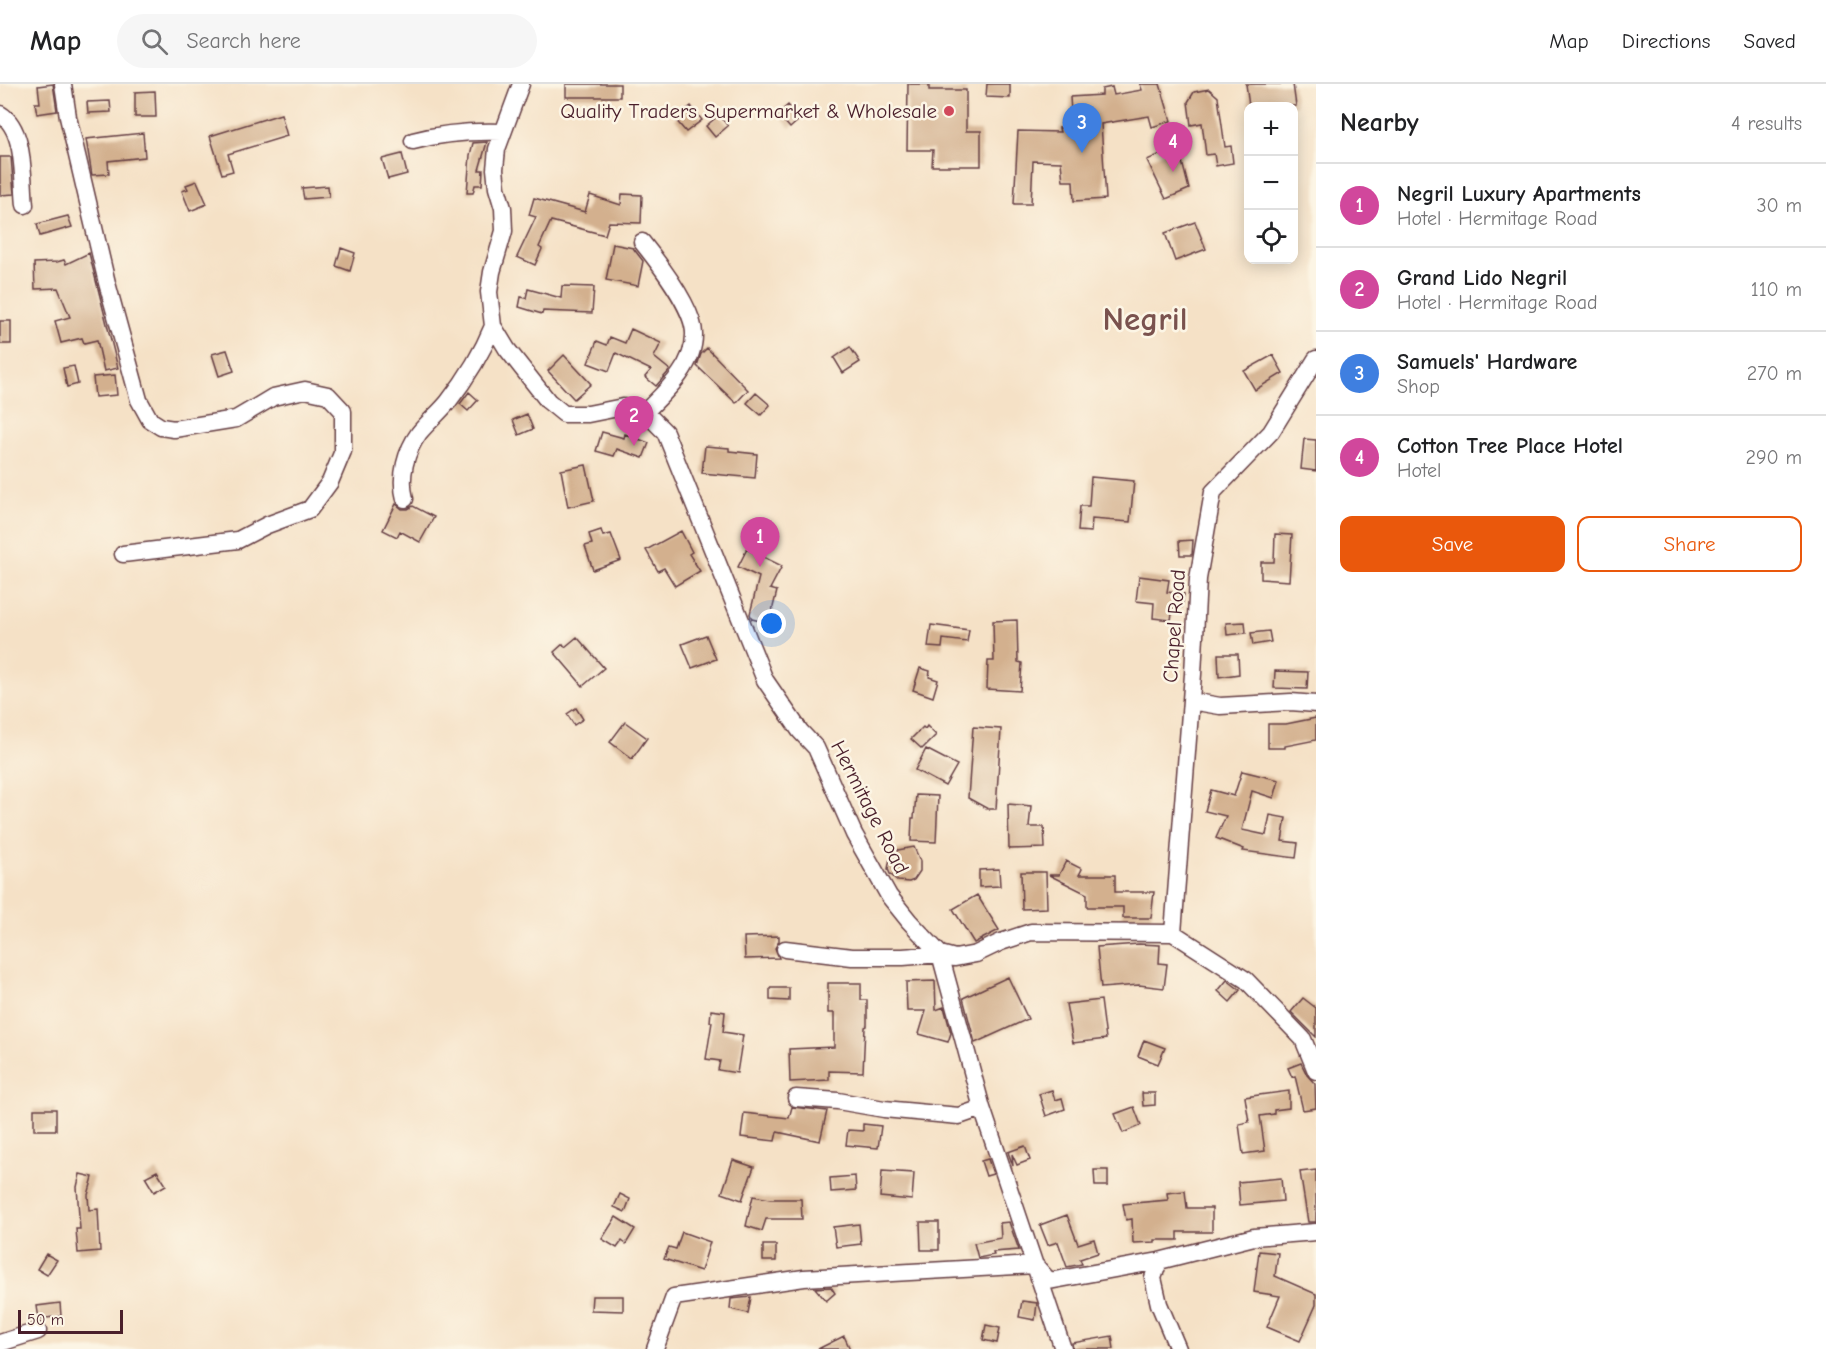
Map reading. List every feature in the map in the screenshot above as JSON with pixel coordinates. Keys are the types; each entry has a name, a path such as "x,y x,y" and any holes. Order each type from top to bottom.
{"street":[{"path":"63,84 68,117 107,283 139,400 150,420 161,427 174,429 236,419 273,396 305,390 328,395 343,411 343,451 330,482 310,509 267,525 238,540 123,554"},
{"path":"521,84 497,148 495,169 504,231 492,272 489,292 493,326 507,349 548,401 564,414 588,414 623,407 645,412 673,383 688,358 694,334 687,309 665,272 642,242"},
{"path":"0,114 5,117 19,141 25,205"},
{"path":"412,141 467,131 502,132"},
{"path":"405,499 402,488 403,467 418,434 447,404 487,342 493,326"},
{"name":"Chapel Road","path":"1173,933 1198,579 1213,492 1271,432 1316,359"},
{"name":"Hermitage Road","path":"645,412 664,432 765,680 800,731 816,748 854,834 890,896 909,921 940,954 981,1108 1063,1349"},
{"path":"1191,701 1220,706 1291,702 1316,704"},
{"path":"785,949 852,957 940,954 955,958 976,954 1001,942 1031,932 1173,933 1246,980 1303,1040 1316,1071"},
{"path":"796,1098 959,1116 981,1108"},
{"path":"655,1349 674,1297 804,1278 1035,1265 1049,1281 1159,1261 1254,1237 1316,1232"},
{"path":"1159,1261 1153,1278 1159,1304 1178,1349"},
{"path":"0,1343 39,1331"}],"building":[{"path":"53,84 57,111 37,114 35,103 40,103 38,86"},
{"path":"566,84 620,84 620,97 566,97"},
{"name":"Quality Traders Supermarket & Wholesale","path":"908,84 929,84 929,90 966,90 966,131 981,131 981,166 932,166 933,150 907,150"},
{"path":"987,84 1010,84 1010,98 986,97"},
{"path":"1140,84 1160,84 1171,121 1152,127 1149,116 1101,124 1106,199 1074,201 1073,181 1063,181 1061,162 1033,161 1031,204 1014,204 1018,131 1060,132 1059,128 1072,127 1070,97 1102,95 1102,89 1112,87 1114,95 1142,90"},
{"path":"1246,84 1293,84 1295,102 1248,102"},
{"path":"1209,89 1218,97 1225,147 1231,146 1233,163 1216,166 1214,154 1206,155 1202,123 1191,125 1188,102 1194,92"},
{"path":"155,91 156,117 135,117 135,92"},
{"path":"110,101 111,112 88,113 87,102"},
{"path":"788,105 800,119 790,128 778,114"},
{"path":"691,106 702,120 686,132 675,119"},
{"path":"281,114 287,136 228,154 233,171 222,174 210,136"},
{"path":"719,115 728,126 715,137 706,126"},
{"path":"143,133 145,157 108,161 109,174 92,175 86,139"},
{"path":"487,142 479,170 483,170 482,185 475,185 473,193 467,193 473,143"},
{"path":"1178,146 1189,189 1166,199 1147,160"},
{"path":"402,154 407,174 388,179 382,159"},
{"path":"0,157 11,157 14,194 0,195"},
{"path":"197,181 207,204 190,211 182,191 188,189 186,185"},
{"path":"328,186 329,197 304,199 302,188"},
{"path":"622,194 642,195 641,223 609,222 605,235 551,221 539,247 542,249 535,265 517,257 536,217 529,215 534,198 585,212 590,195 621,205"},
{"path":"68,216 72,227 40,236 37,224"},
{"path":"1195,222 1206,249 1175,261 1165,233"},
{"path":"613,244 633,248 643,261 638,286 606,280"},
{"path":"341,248 355,253 350,271 336,266"},
{"path":"89,253 118,368 104,371 97,340 84,343 82,338 61,343 55,321 70,317 58,288 35,289 34,263 64,260 66,264"},
{"path":"562,286 594,287 592,313 543,311 542,314 519,307 521,297 526,298 528,289 561,298"},
{"path":"0,321 11,321 11,344 0,344"},
{"path":"631,329 661,343 654,357 670,370 656,386 645,377 651,370 616,353 609,371 588,363 597,341 607,345 610,337 625,343"},
{"path":"850,347 860,362 843,373 834,358"},
{"path":"707,348 748,390 736,403 697,366 701,354"},
{"path":"227,350 234,371 219,376 212,354"},
{"path":"564,355 591,384 574,399 548,371"},
{"path":"1273,355 1283,373 1255,390 1244,371"},
{"path":"74,366 78,384 67,387 63,368"},
{"path":"115,375 117,395 95,397 93,377"},
{"path":"469,392 478,400 468,411 460,404"},
{"path":"756,393 770,405 761,415 747,403"},
{"path":"527,414 533,429 519,435 513,420"},
{"path":"602,432 624,438 625,434 649,443 643,458 617,449 614,456 596,451"},
{"path":"1304,439 1316,440 1316,471 1301,469"},
{"path":"705,446 757,454 755,478 702,473"},
{"path":"586,465 594,501 568,507 561,470"},
{"path":"1091,477 1134,481 1130,522 1092,519 1091,532 1078,531 1080,506 1089,506"},
{"path":"396,504 402,509 413,506 434,517 420,542 400,531 397,537 383,530"},
{"path":"601,530 603,536 611,534 621,560 593,570 585,546 592,544 589,534"},
{"path":"681,531 692,552 689,554 700,571 675,586 664,568 658,571 646,550"},
{"path":"1275,534 1292,535 1289,581 1261,579 1261,562 1274,562"},
{"path":"1193,540 1192,555 1180,555 1179,541"},
{"path":"747,549 782,566 770,589 777,591 769,623 752,619 750,614 759,577 738,567"},
{"path":"1139,576 1169,580 1167,592 1184,594 1182,607 1173,606 1171,620 1153,618 1154,603 1136,601"},
{"path":"1017,620 1018,662 1022,663 1020,691 987,689 988,661 994,661 993,621"},
{"path":"1245,622 1246,633 1227,635 1226,623"},
{"path":"931,625 969,630 967,642 943,639 942,648 928,647"},
{"path":"1269,631 1271,642 1253,645 1251,633"},
{"path":"706,635 716,659 692,668 682,644"},
{"path":"577,637 604,668 583,686 554,652 563,644 565,647"},
{"path":"1218,654 1238,654 1239,674 1219,677"},
{"path":"920,668 930,671 929,677 938,680 933,697 913,690"},
{"path":"1275,671 1308,672 1307,689 1274,688"},
{"path":"576,708 583,719 574,725 567,714"},
{"path":"1316,718 1316,740 1285,746 1285,748 1268,748 1268,724 1286,724"},
{"path":"625,722 647,738 632,759 610,742"},
{"path":"927,726 936,735 922,749 911,739"},
{"path":"973,727 1001,729 996,809 988,809 968,798"},
{"path":"926,749 957,765 945,786 915,770"},
{"path":"1242,771 1279,780 1274,798 1252,791 1242,830 1266,835 1270,815 1286,818 1282,841 1298,843 1296,858 1243,851 1244,849 1216,838 1226,816 1205,811 1211,790 1234,796"},
{"path":"916,795 938,796 936,842 911,841"},
{"path":"1008,804 1031,806 1029,827 1044,827 1045,848 1009,849"},
{"path":"914,847 920,861 920,871 914,880 898,881 888,869 890,858 898,850"},
{"path":"1066,861 1082,869 1079,875 1115,875 1115,892 1154,892 1151,918 1123,918 1123,907 1087,907 1087,894 1049,875 1059,875"},
{"path":"999,869 1000,886 979,887 979,870"},
{"path":"1021,872 1046,872 1047,908 1022,909"},
{"path":"977,895 999,930 974,943 953,909"},
{"path":"779,936 775,948 779,958 745,959 744,937"},
{"path":"1160,945 1159,963 1167,964 1164,988 1139,985 1101,988 1097,947"},
{"path":"1008,977 1028,1019 975,1043 963,998"},
{"path":"1227,980 1240,990 1230,1002 1218,991"},
{"path":"935,981 936,1010 944,1007 951,1033 948,1042 919,1034 926,1011 907,1011 906,982"},
{"path":"828,983 861,983 861,1000 867,1000 863,1072 829,1071 829,1080 790,1082 789,1049 834,1047 834,1013 828,1013"},
{"path":"770,988 789,988 789,1001 770,1000"},
{"path":"1303,998 1316,1008 1316,1037 1291,1012"},
{"path":"1101,1000 1106,1039 1073,1043 1066,1004"},
{"path":"711,1010 725,1012 723,1032 743,1035 737,1073 718,1070 720,1061 706,1059 712,1022 710,1022"},
{"path":"1144,1040 1165,1048 1158,1064 1138,1056"},
{"path":"1301,1063 1315,1084 1316,1108 1303,1110 1295,1076 1292,1077 1288,1068"},
{"path":"1052,1090 1055,1100 1062,1098 1065,1109 1046,1116 1039,1094"},
{"path":"1289,1091 1289,1108 1274,1110 1274,1114 1260,1116 1265,1151 1243,1154 1239,1124 1249,1122 1245,1097"},
{"path":"1142,1093 1155,1093 1155,1105 1143,1106"},
{"path":"792,1107 827,1111 820,1141 777,1132 775,1141 741,1137 744,1113 789,1118"},
{"path":"1134,1107 1141,1125 1123,1133 1115,1114"},
{"path":"34,1109 56,1109 56,1130 34,1130"},
{"path":"863,1124 881,1126 878,1148 846,1145 848,1130 863,1131"},
{"path":"1025,1146 1030,1160 1017,1165 1012,1154 1013,1166 1008,1152"},
{"path":"988,1159 993,1174 986,1176 981,1161"},
{"path":"733,1160 754,1167 742,1200 722,1193"},
{"path":"1094,1170 1108,1170 1108,1186 1095,1186"},
{"path":"1316,1170 1316,1222 1308,1222 1300,1172"},
{"path":"157,1171 166,1185 154,1192 145,1177"},
{"path":"882,1171 914,1173 912,1200 880,1197"},
{"path":"80,1174 93,1177 88,1195 89,1210 98,1209 100,1251 78,1253 76,1229 80,1229 77,1187"},
{"path":"855,1176 856,1190 831,1192 830,1178"},
{"path":"1281,1178 1283,1201 1240,1205 1238,1182"},
{"path":"1185,1191 1187,1208 1212,1208 1212,1232 1178,1232 1178,1240 1133,1243 1132,1219 1126,1220 1123,1204 1168,1200 1167,1193"},
{"path":"620,1194 630,1199 625,1212 614,1207"},
{"path":"753,1196 770,1199 801,1199 802,1219 766,1219 762,1231 746,1226"},
{"path":"1067,1215 1078,1244 1094,1239 1098,1253 1080,1259 1082,1264 1067,1267 1058,1242 1048,1245 1040,1225"},
{"path":"616,1217 635,1229 626,1244 622,1241 617,1248 602,1239"},
{"path":"920,1222 939,1222 939,1250 921,1250"},
{"path":"1009,1222 1019,1250 993,1252 994,1255 978,1258 974,1243 1001,1238 1000,1223"},
{"path":"859,1224 861,1244 836,1247 833,1227"},
{"path":"682,1232 710,1242 701,1271 664,1259 669,1247 676,1249"},
{"path":"763,1245 776,1245 776,1261 763,1261"},
{"path":"1259,1251 1278,1253 1275,1276 1316,1294 1316,1305 1300,1341 1267,1327 1280,1296 1254,1292"},
{"path":"46,1254 57,1260 47,1275 37,1269"},
{"path":"831,1287 835,1293 826,1301 815,1288"},
{"path":"592,1296 623,1296 623,1311 591,1310"},
{"path":"751,1297 748,1313 730,1309 731,1299"},
{"path":"1022,1301 1037,1303 1035,1320 1019,1317"},
{"path":"60,1303 61,1316 39,1319 37,1306"},
{"path":"986,1325 1000,1328 997,1343 983,1340"},
{"path":"844,1336 850,1349 818,1349"},
{"path":"1112,1336 1114,1349 1073,1349 1072,1343"}],"place":[{"name":"Quality Traders Supermarket & Wholesale","path":"949,111"},
{"name":"Samuels' Hardware","path":"1082,153"},
{"name":"Cotton Tree Place Hotel","path":"1173,172"},
{"name":"Grand Lido Negril","path":"634,446"},
{"name":"Negril Luxury Apartments","path":"760,567"}],"district":[{"name":"Negril","path":"1145,318"}]}
